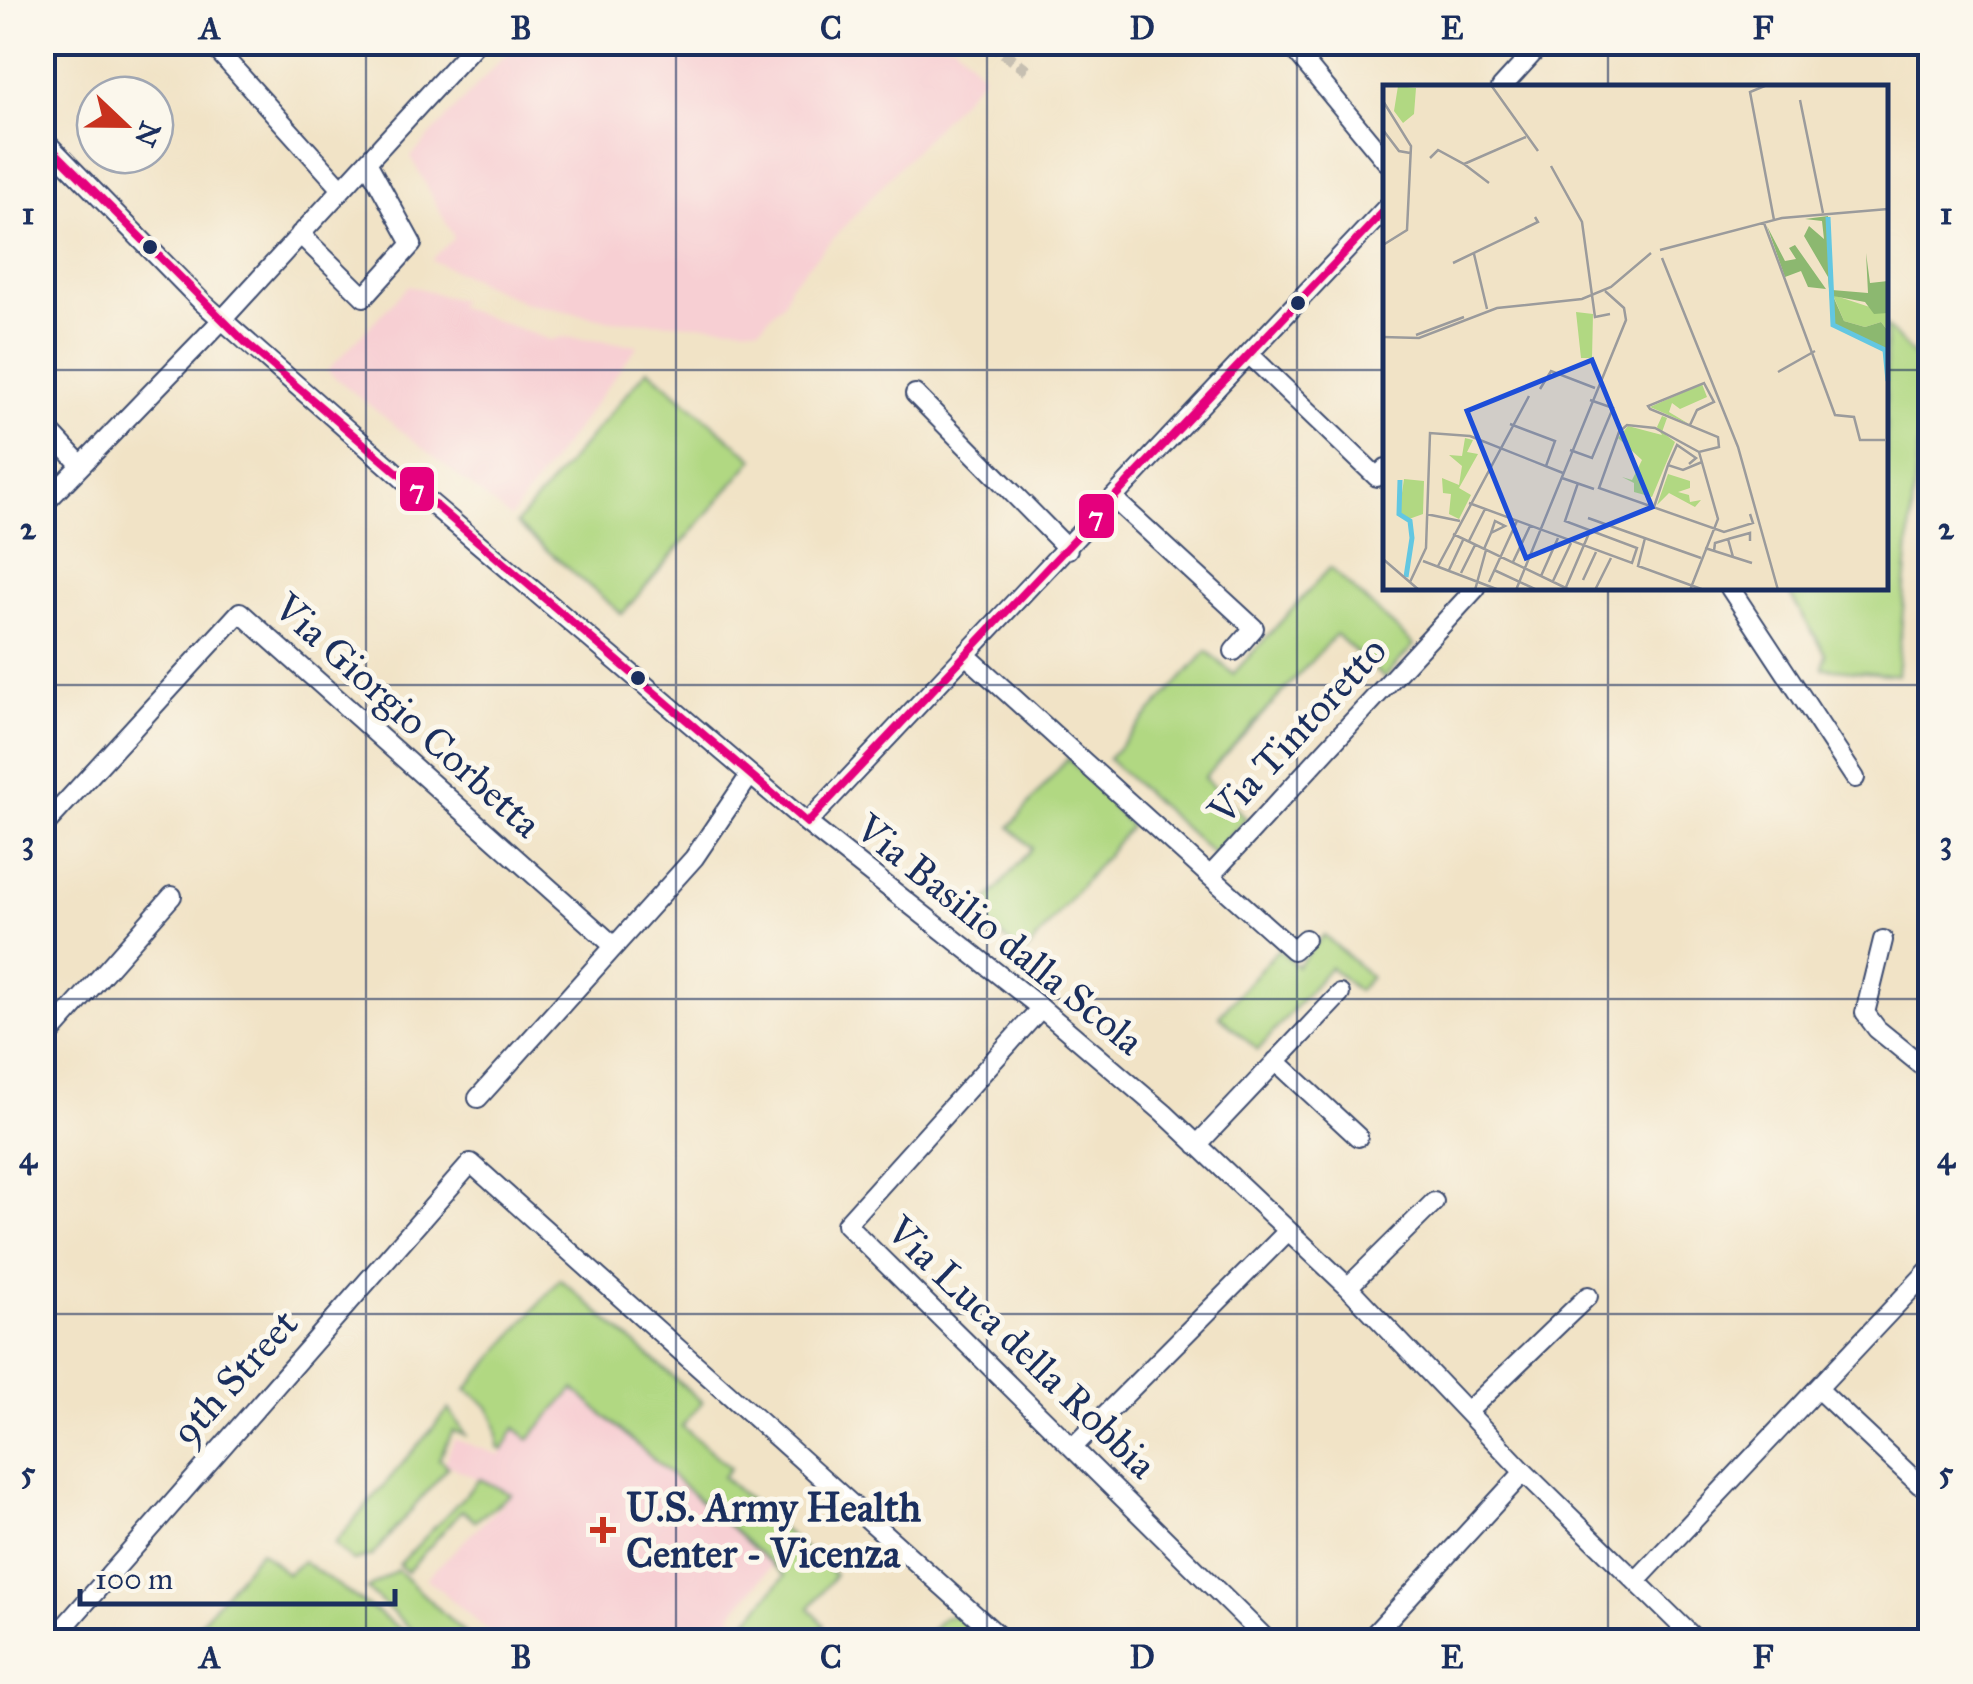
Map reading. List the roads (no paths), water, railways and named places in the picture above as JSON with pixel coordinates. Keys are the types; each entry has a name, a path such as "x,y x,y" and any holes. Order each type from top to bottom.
{"street":[{"path":"210,42 342,189"},
{"path":"1288,42 1383,157"},
{"path":"1504,85 1544,42"},
{"path":"42,506 222,320 367,162 465,47"},
{"name":"Via Basilio dalla Scola","path":"42,138 222,320 750,775 1042,1008 1198,1145 1286,1232 1348,1286 1524,1472 1698,1642"},
{"path":"300,234 364,297 412,244 367,162"},
{"path":"807,823 1383,211"},
{"path":"1250,355 1377,477 1383,471"},
{"path":"914,394 1068,549"},
{"path":"42,423 81,464"},
{"path":"1115,500 1254,628 1234,651"},
{"name":"Via Tintoretto","path":"1210,876 1474,590"},
{"path":"1731,590 1855,778"},
{"name":"Via Giorgio Corbetta","path":"42,828 240,612 614,946"},
{"name":"Via Tintoretto","path":"966,655 1293,950 1305,938"},
{"path":"478,1098 694,858 750,775"},
{"path":"42,1043 172,896"},
{"path":"1882,940 1864,1014 1930,1072"},
{"path":"1198,1145 1340,994"},
{"name":"Via Luca della Robbia","path":"1042,1008 846,1224 1075,1445 1269,1642"},
{"path":"1276,1061 1358,1137"},
{"name":"9th Street","path":"51,1642 472,1163 1005,1642"},
{"path":"1348,1286 1434,1202"},
{"path":"1075,1445 1286,1232"},
{"path":"1637,1580 1930,1269"},
{"path":"1467,1412 1588,1296"},
{"path":"1818,1389 1920,1485"},
{"path":"1368,1642 1524,1472"}],"tunnel":[{"path":"989,42 1027,70"}],"place":[{"name":"U.S. Army Health Center - Vicenza","path":"603,1530"}]}
